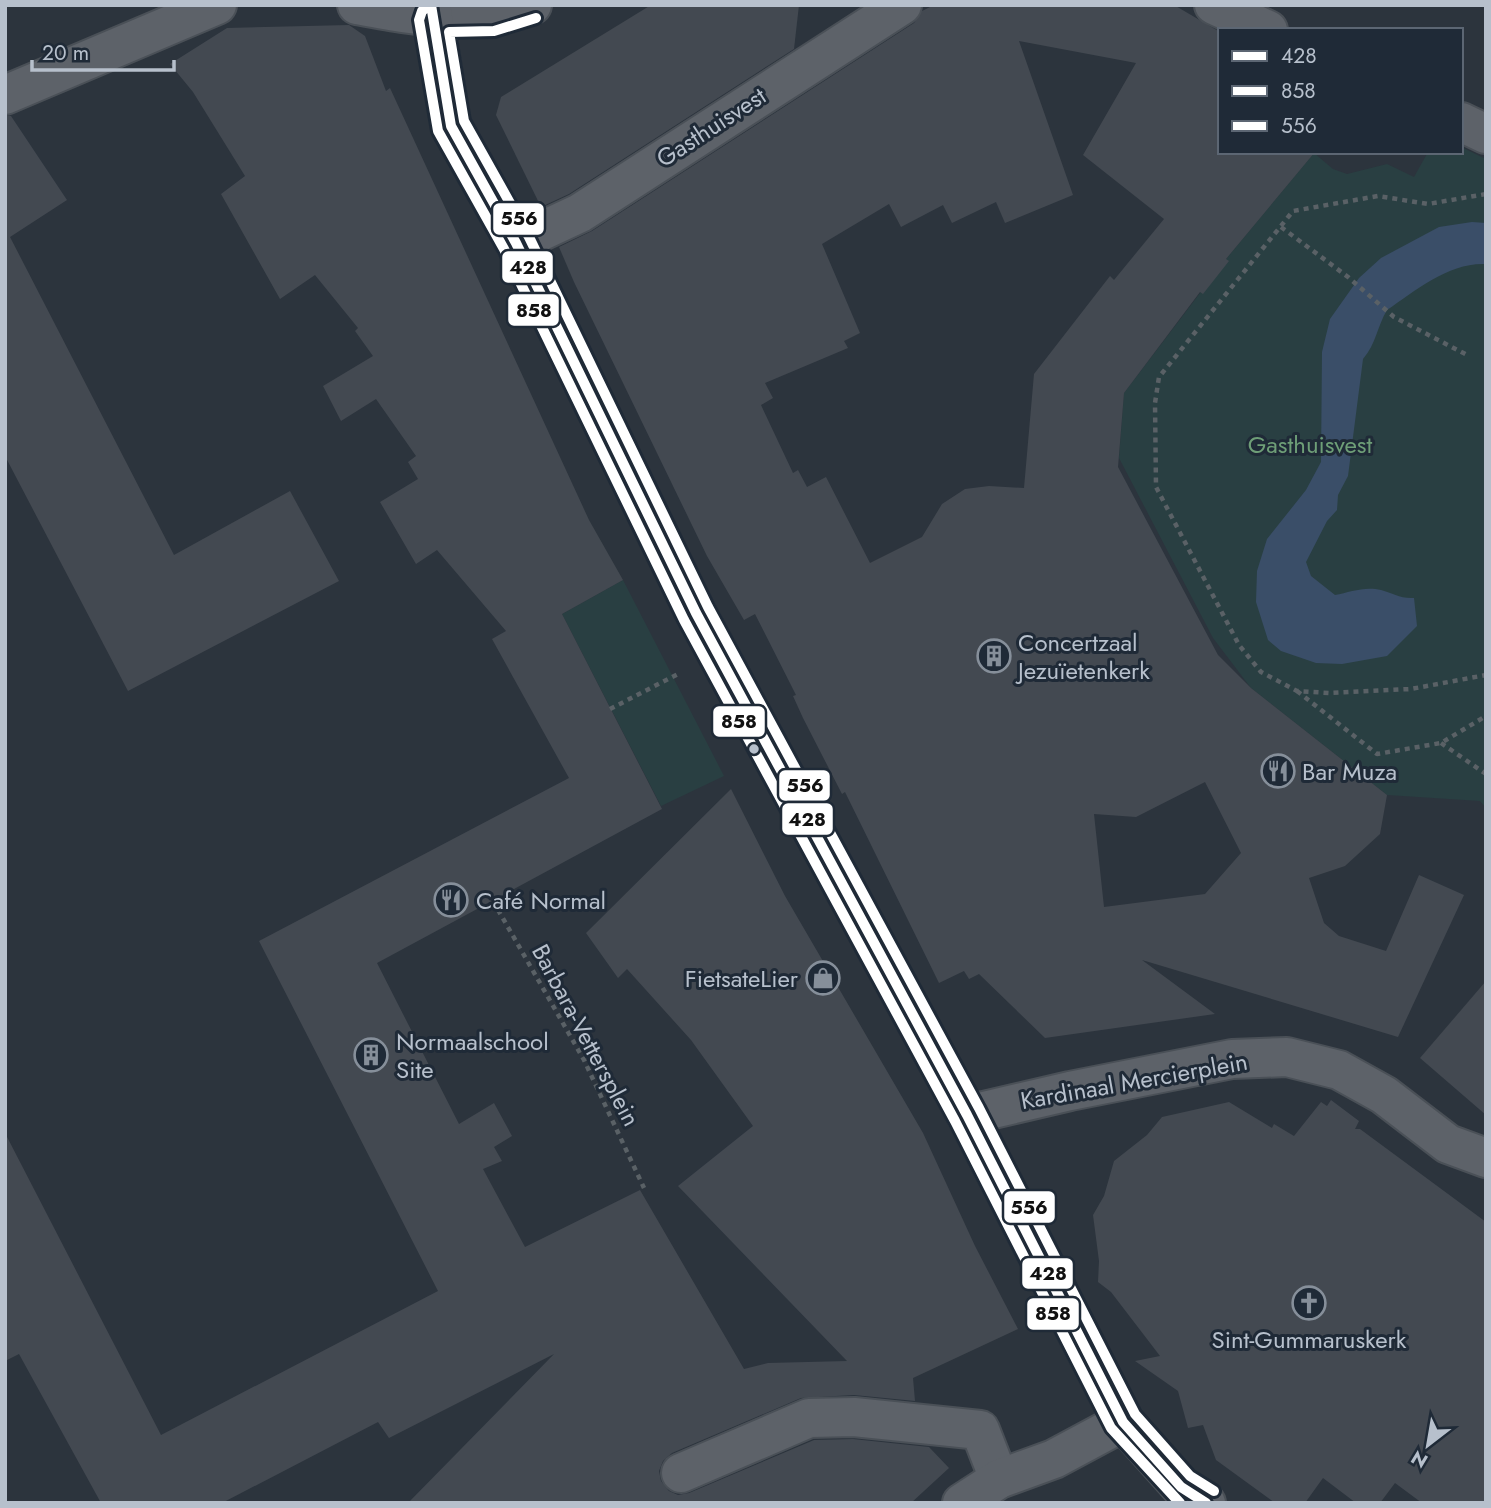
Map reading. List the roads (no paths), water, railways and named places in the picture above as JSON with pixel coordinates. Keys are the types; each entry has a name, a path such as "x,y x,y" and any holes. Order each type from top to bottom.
{"street":[{"path":"5,95 217,5"},
{"path":"357,5 491,17 532,5"},
{"name":"Gasthuisvest","path":"516,243 580,213 902,5"},
{"path":"1214,5 1264,28"},
{"path":"432,12 451,126 516,243 717,653 967,1115 1123,1422 1181,1487 1206,1503"},
{"path":"1463,123 1486,134"},
{"name":"Kardinaal Mercierplein","path":"967,1115 1070,1091 1231,1059 1287,1057 1339,1070 1384,1095 1448,1144 1486,1158"},
{"path":"681,1473 809,1418 854,1417 980,1430 999,1479"},
{"path":"962,1503 999,1479 1054,1459 1123,1422"}],"water":[{"path":"1472,222 1486,223 1486,264 1447,272 1387,310 1363,359 1348,476 1338,495 1337,510 1327,521 1306,562 1311,576 1335,595 1369,589 1414,598 1417,626 1387,656 1342,664 1316,663 1281,651 1268,640 1256,602 1257,571 1267,539 1306,490 1321,462 1322,352 1330,319 1359,278 1381,258 1439,227"}],"place":[{"name":"Concertzaal Jezuïetenkerk","path":"994,656"},
{"name":"Bar Muza","path":"1278,771"},
{"name":"Café Normal","path":"451,900"},
{"name":"FietsateLier","path":"823,978"},
{"name":"Normaalschool Site","path":"371,1055"},
{"name":"Sint-Gummaruskerk","path":"1309,1303"}]}
